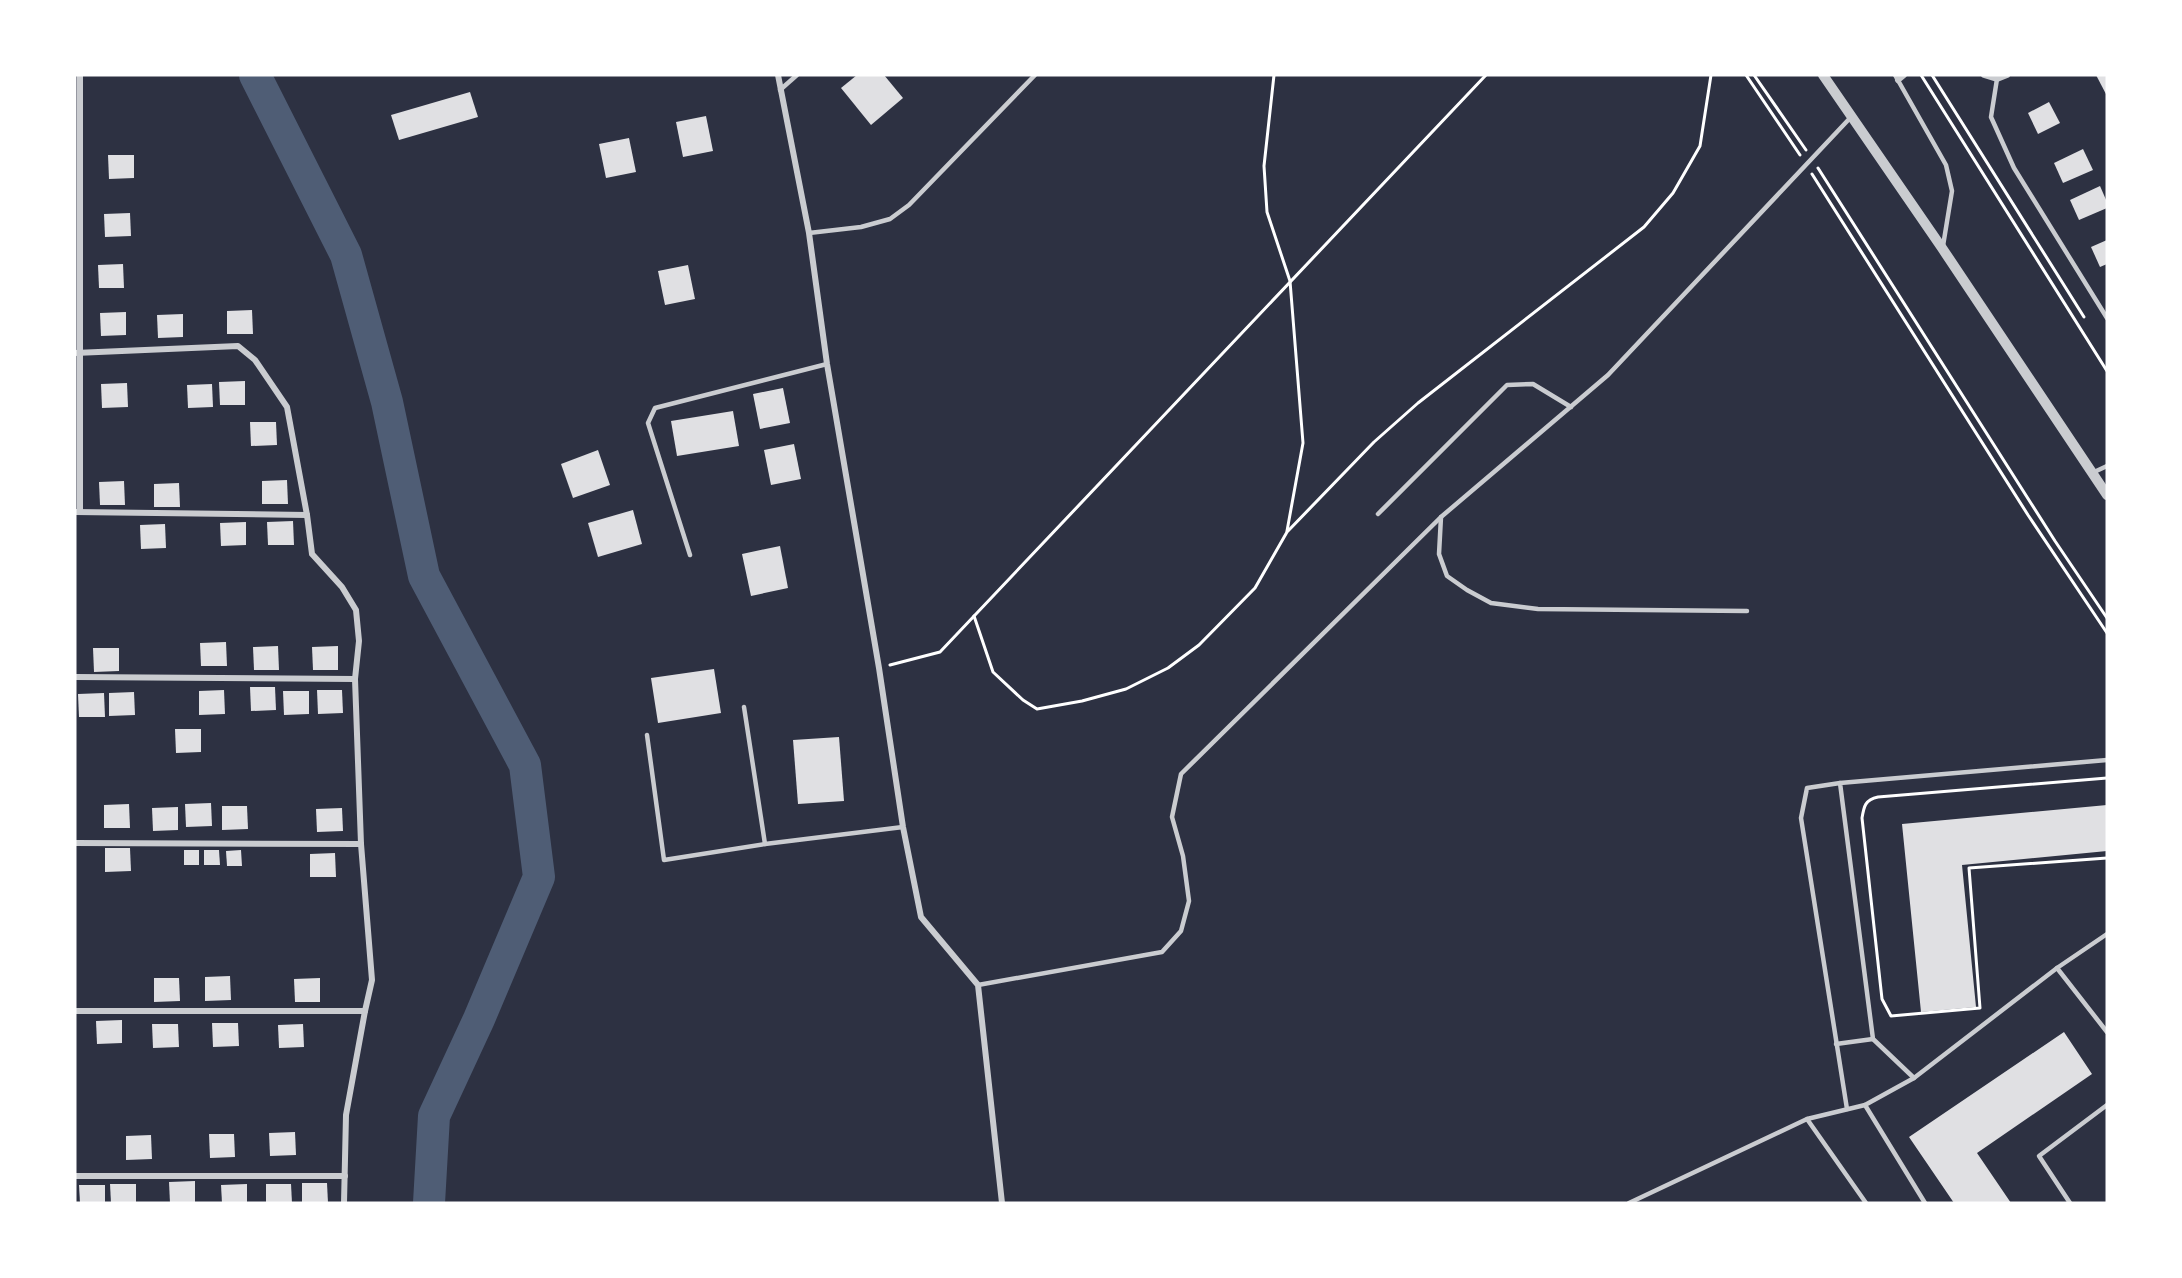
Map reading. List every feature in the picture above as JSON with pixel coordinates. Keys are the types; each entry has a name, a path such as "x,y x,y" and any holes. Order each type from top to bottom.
{"street":[{"path":"80,75 77,512 307,515"},
{"path":"778,75 808,232 827,364 879,668 903,827 921,917 978,985 1002,1203"},
{"path":"1823,75 2107,495"},
{"path":"1896,77 1904,75"},
{"path":"1984,75 1997,79 2007,75"},
{"path":"77,353 238,346 255,360 287,406 312,554 342,586 356,610 359,641 355,679 361,844 372,980 364,1011 346,1115 344,1203"},
{"path":"75,677 355,679"},
{"path":"75,843 361,844"},
{"path":"75,1011 364,1011"},
{"path":"75,1176 345,1176"}],"lane":[{"path":"780,90 797,75"},
{"path":"808,232 861,227 890,219 909,205 1035,75"},
{"path":"1896,77 1946,165 1952,191 1942,248"},
{"path":"1997,79 1991,117 2014,168 2107,318"},
{"path":"978,985 1162,952 1181,931 1189,901 1183,856 1173,817 1181,774 1441,517 1608,375 1851,117"},
{"path":"690,555 648,423 655,408 827,364"},
{"path":"1378,514 1507,385 1533,384 1571,407"},
{"path":"2092,473 2107,466"},
{"path":"1441,517 1439,554 1447,576 1491,603 1538,609 1747,611"},
{"path":"744,707 765,844"},
{"path":"647,735 663,860 765,844 903,827"},
{"path":"1847,1109 1801,818 1807,788 1840,783 2107,760"},
{"path":"1840,783 1873,1039 1914,1078"},
{"path":"1629,1203 1807,1119 1865,1105 1914,1078 2057,968 2107,934"},
{"path":"2057,968 2107,1032"},
{"path":"1836,1044 1873,1039"},
{"path":"1865,1105 1925,1203"},
{"path":"2070,1203 2039,1155 2107,1105"},
{"path":"1807,1119 1866,1203"}],"path":[{"path":"1274,75 1264,166 1267,212 1290,281 1303,443 1287,532"},
{"path":"879,668 940,652 1486,75"},
{"path":"974,616 993,672 1023,700 1037,709 1082,701 1126,689 1168,668 1199,645 1255,588 1287,532 1374,442 1418,403 1644,227 1673,194 1700,146 1711,75"},
{"path":"1746,75 2028,515 2107,633"},
{"path":"1754,75 1812,159 2055,541 2107,618"},
{"path":"1921,75 2107,371"},
{"path":"1932,75 2084,318"},
{"path":"2107,778 1870,799 1864,806 1862,818 1882,999 1891,1016 1980,1008 1969,868 2107,858"}],"building":[{"path":"857,75 884,75 903,98 871,125 841,88"},
{"path":"2096,75 2107,75 2107,96"},
{"path":"470,92 478,117 399,140 391,115"},
{"path":"2049,102 2060,123 2038,134 2028,113"},
{"path":"706,116 713,151 683,157 676,122"},
{"path":"629,138 636,172 606,178 599,144"},
{"path":"2083,149 2093,170 2063,183 2054,163"},
{"path":"108,155 134,155 134,178 109,179"},
{"path":"2100,186 2107,202 2107,208 2079,220 2070,200"},
{"path":"130,213 131,236 105,237 104,214"},
{"path":"2107,240 2107,264 2100,267 2091,247"},
{"path":"123,264 124,288 99,288 98,265"},
{"path":"688,265 695,299 665,305 658,271"},
{"path":"252,310 253,334 227,334 227,311"},
{"path":"126,312 126,335 101,336 100,313"},
{"path":"183,314 183,337 158,338 157,315"},
{"path":"245,381 245,405 220,405 219,382"},
{"path":"127,383 128,407 102,408 101,384"},
{"path":"212,384 213,407 188,408 187,385"},
{"path":"783,388 790,423 760,429 753,394"},
{"path":"733,411 739,446 677,456 671,421"},
{"path":"250,422 276,422 277,445 251,446"},
{"path":"794,444 801,479 771,485 764,450"},
{"path":"598,450 610,485 573,498 561,464"},
{"path":"287,480 288,504 262,504 262,481"},
{"path":"124,481 125,505 100,505 99,482"},
{"path":"179,483 180,507 154,507 154,484"},
{"path":"633,510 642,544 598,557 588,523"},
{"path":"293,521 294,545 268,545 267,522"},
{"path":"246,522 246,545 221,546 220,523"},
{"path":"165,524 166,548 141,549 140,525"},
{"path":"780,546 788,588 751,596 742,554"},
{"path":"226,642 227,666 201,666 200,643"},
{"path":"278,646 279,670 254,670 253,647"},
{"path":"338,646 338,670 313,670 312,647"},
{"path":"93,648 119,648 119,671 94,672"},
{"path":"714,669 721,713 658,723 651,678"},
{"path":"250,687 275,687 276,710 251,711"},
{"path":"224,690 225,714 199,715 199,691"},
{"path":"317,690 342,690 343,713 318,714"},
{"path":"283,691 309,691 309,714 284,715"},
{"path":"134,692 135,715 109,716 109,693"},
{"path":"104,693 105,717 79,717 78,694"},
{"path":"175,729 201,729 201,752 176,753"},
{"path":"839,737 844,801 798,804 793,740"},
{"path":"211,803 212,826 186,827 185,804"},
{"path":"129,804 130,828 104,828 104,805"},
{"path":"2107,805 2107,851 1962,865 1976,1007 1921,1012 1902,824"},
{"path":"222,806 247,806 248,829 222,830"},
{"path":"178,807 178,830 153,831 152,808"},
{"path":"342,808 343,831 317,832 316,809"},
{"path":"105,848 130,848 131,871 105,872"},
{"path":"184,850 199,850 199,865 184,865"},
{"path":"204,850 219,850 220,865 204,865"},
{"path":"241,850 242,866 227,866 226,851"},
{"path":"335,853 336,877 310,877 310,854"},
{"path":"230,976 231,1000 205,1001 205,977"},
{"path":"154,978 179,978 180,1001 154,1002"},
{"path":"320,978 320,1002 295,1002 294,979"},
{"path":"122,1020 122,1043 97,1044 96,1021"},
{"path":"212,1023 238,1023 239,1046 213,1047"},
{"path":"152,1024 178,1024 179,1047 153,1048"},
{"path":"303,1024 304,1047 279,1048 278,1025"},
{"path":"2064,1032 2092,1074 1977,1153 2011,1203 1954,1203 1909,1137"},
{"path":"295,1132 296,1155 270,1156 269,1133"},
{"path":"209,1134 234,1134 235,1157 210,1158"},
{"path":"151,1135 152,1159 126,1160 126,1136"},
{"path":"195,1181 195,1203 170,1203 169,1182"},
{"path":"302,1183 327,1183 328,1203 302,1203"},
{"path":"110,1184 136,1184 136,1203 111,1203"},
{"path":"247,1184 247,1203 222,1203 221,1185"},
{"path":"266,1184 291,1184 292,1203 266,1203"},
{"path":"79,1185 105,1185 105,1203 80,1203"}],"waterway":[{"path":"255,75 346,255 387,402 424,576 525,765 539,877 479,1019 434,1116 429,1203"}]}
